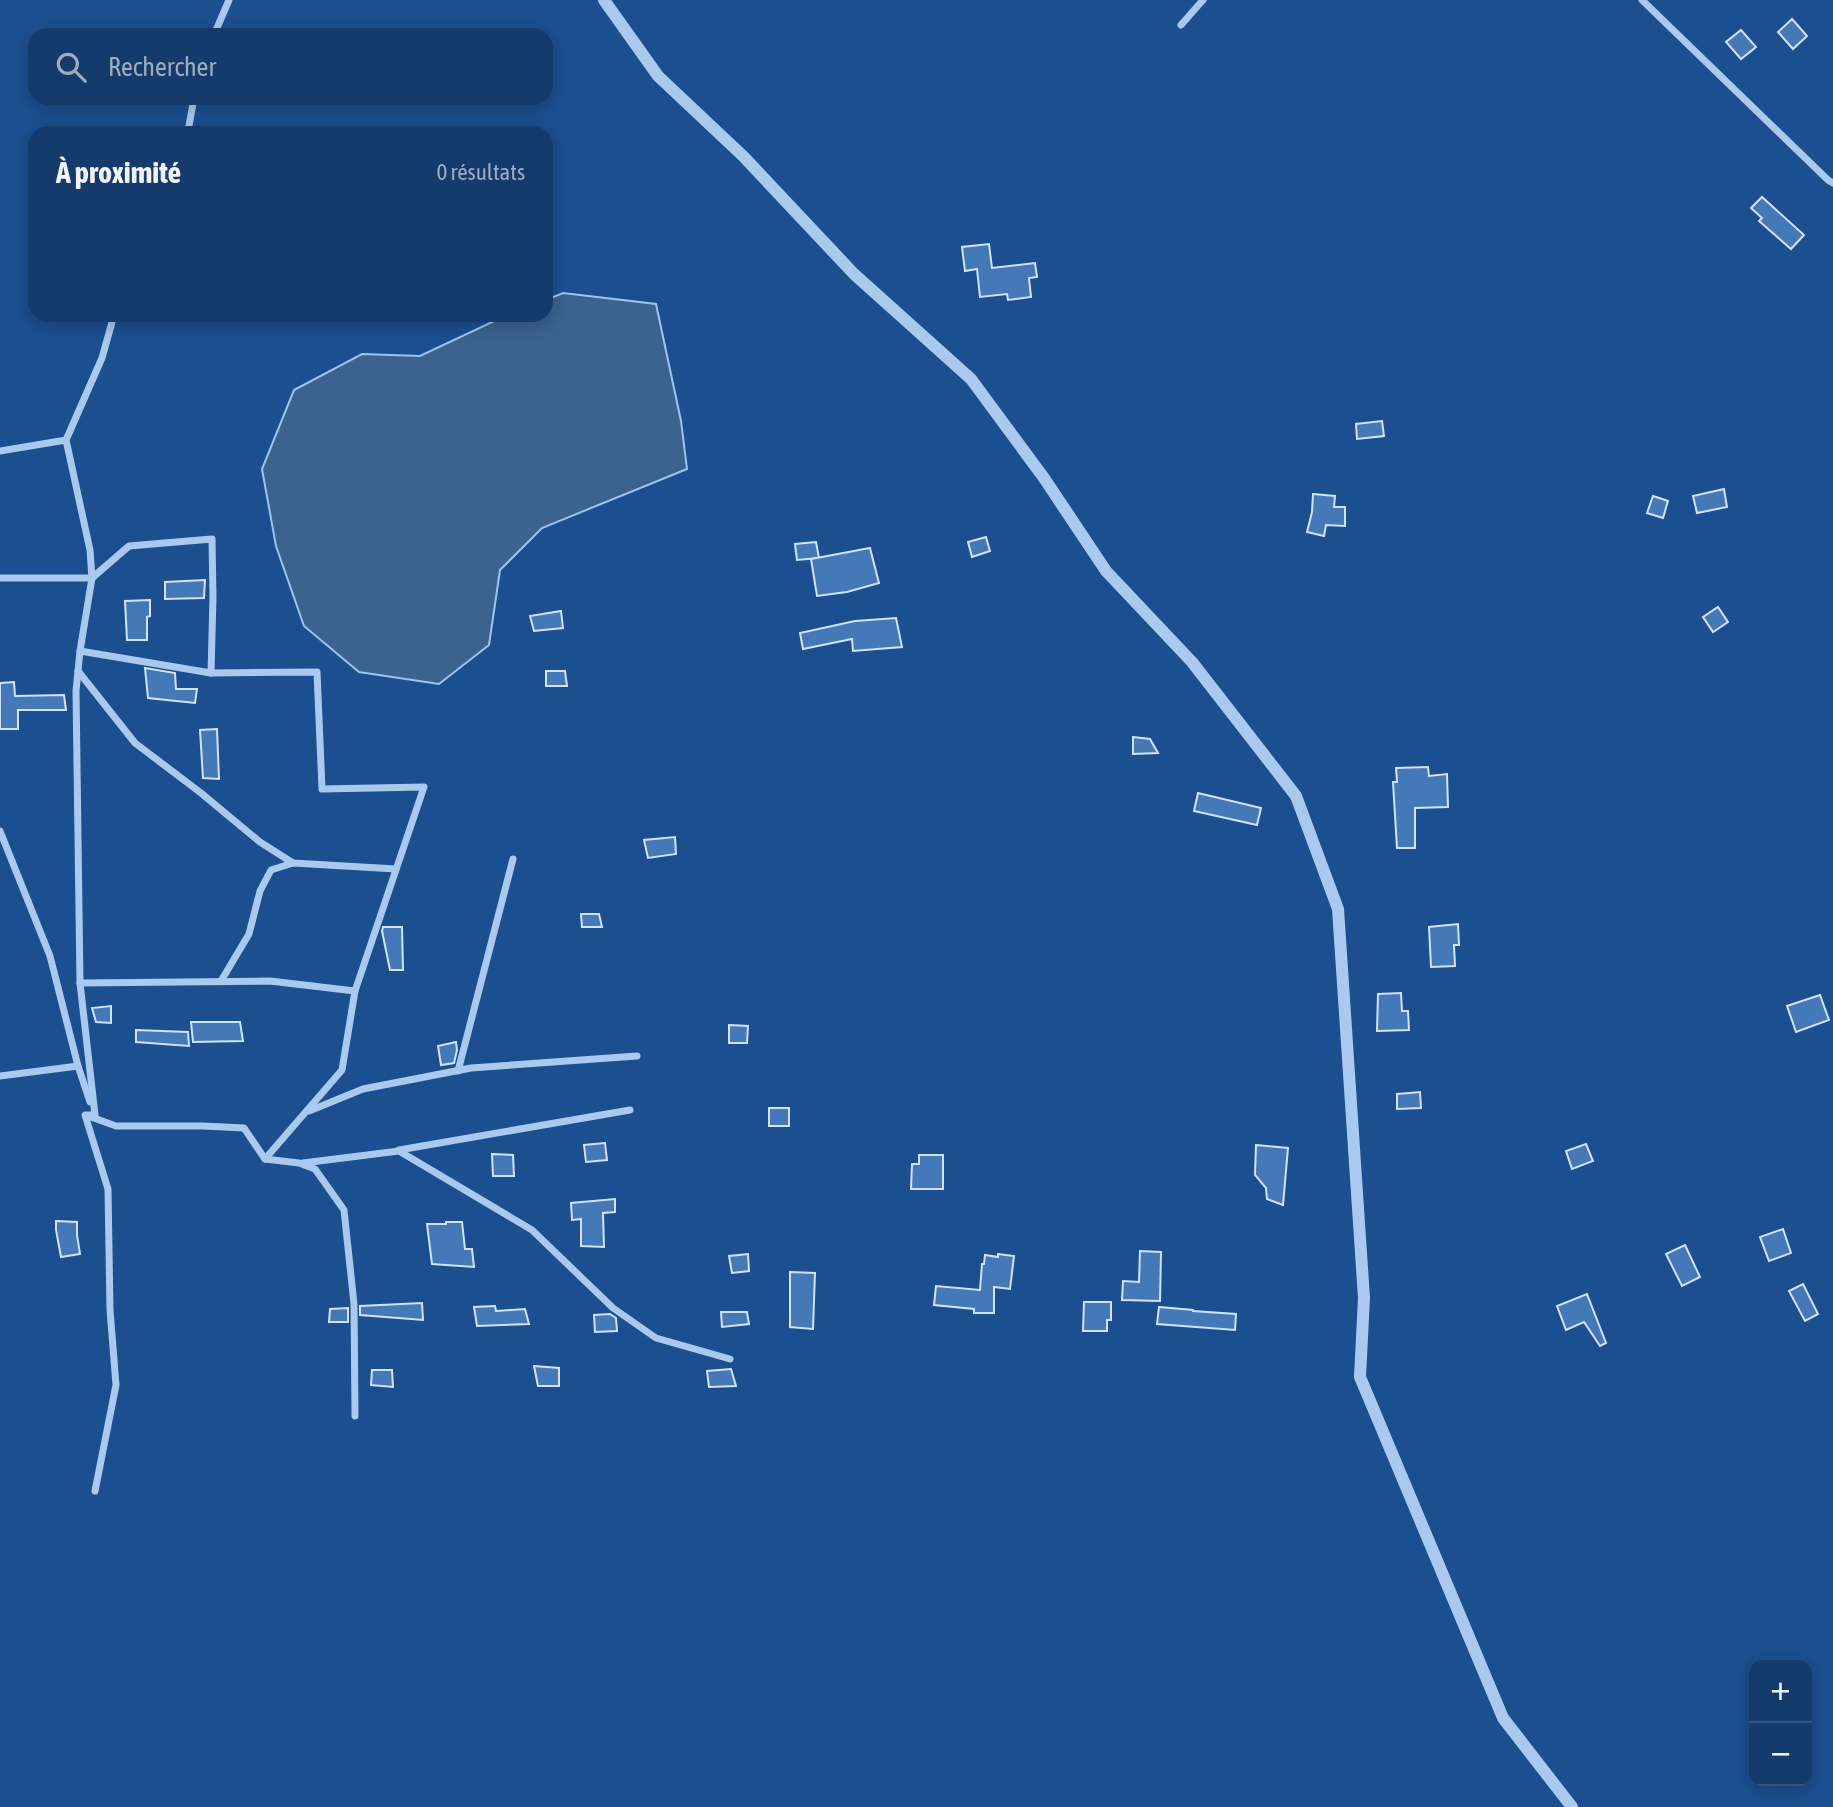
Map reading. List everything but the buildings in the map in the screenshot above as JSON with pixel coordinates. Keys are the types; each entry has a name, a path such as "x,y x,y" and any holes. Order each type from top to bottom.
{"street":[{"path":"217,28 229,0"},
{"path":"604,0 658,76 743,156 854,274 971,379 1044,478 1106,571 1192,662 1296,796 1338,909 1364,1298 1360,1377 1503,1718 1573,1807"},
{"path":"1181,25 1203,0"},
{"path":"1642,0 1833,183"},
{"path":"189,126 193,105"},
{"path":"95,1115 80,983 76,691 92,578 90,550 66,440 102,358 112,322"},
{"path":"0,451 66,440"},
{"path":"0,578 92,578 129,546 212,539 211,673"},
{"path":"80,651 211,673 317,672 323,789 424,787 355,991 342,1070 265,1159"},
{"path":"78,671 135,743 260,842 293,863"},
{"path":"0,831 50,956 78,1066 95,1115"},
{"path":"458,1071 513,859"},
{"path":"221,981 249,934 260,891 271,870 293,863 396,869"},
{"path":"80,983 270,981 355,991"},
{"path":"305,1112 363,1089 471,1068 637,1056"},
{"path":"0,1076 78,1066"},
{"path":"85,1115 116,1126 244,1128 265,1159 299,1163 399,1151 630,1110"},
{"path":"85,1115 95,1115"},
{"path":"85,1115 108,1189 110,1310 116,1385 96,1491"},
{"path":"399,1151 532,1230 613,1308 656,1338 730,1359"},
{"path":"299,1163 315,1169 344,1210 354,1304 355,1416"}],"water":[{"path":"563,293 656,304 681,421 687,469 542,528 500,570 489,645 439,684 359,672 304,626 276,546 262,469 294,390 362,354 420,356 492,322 553,322 553,297"}]}
